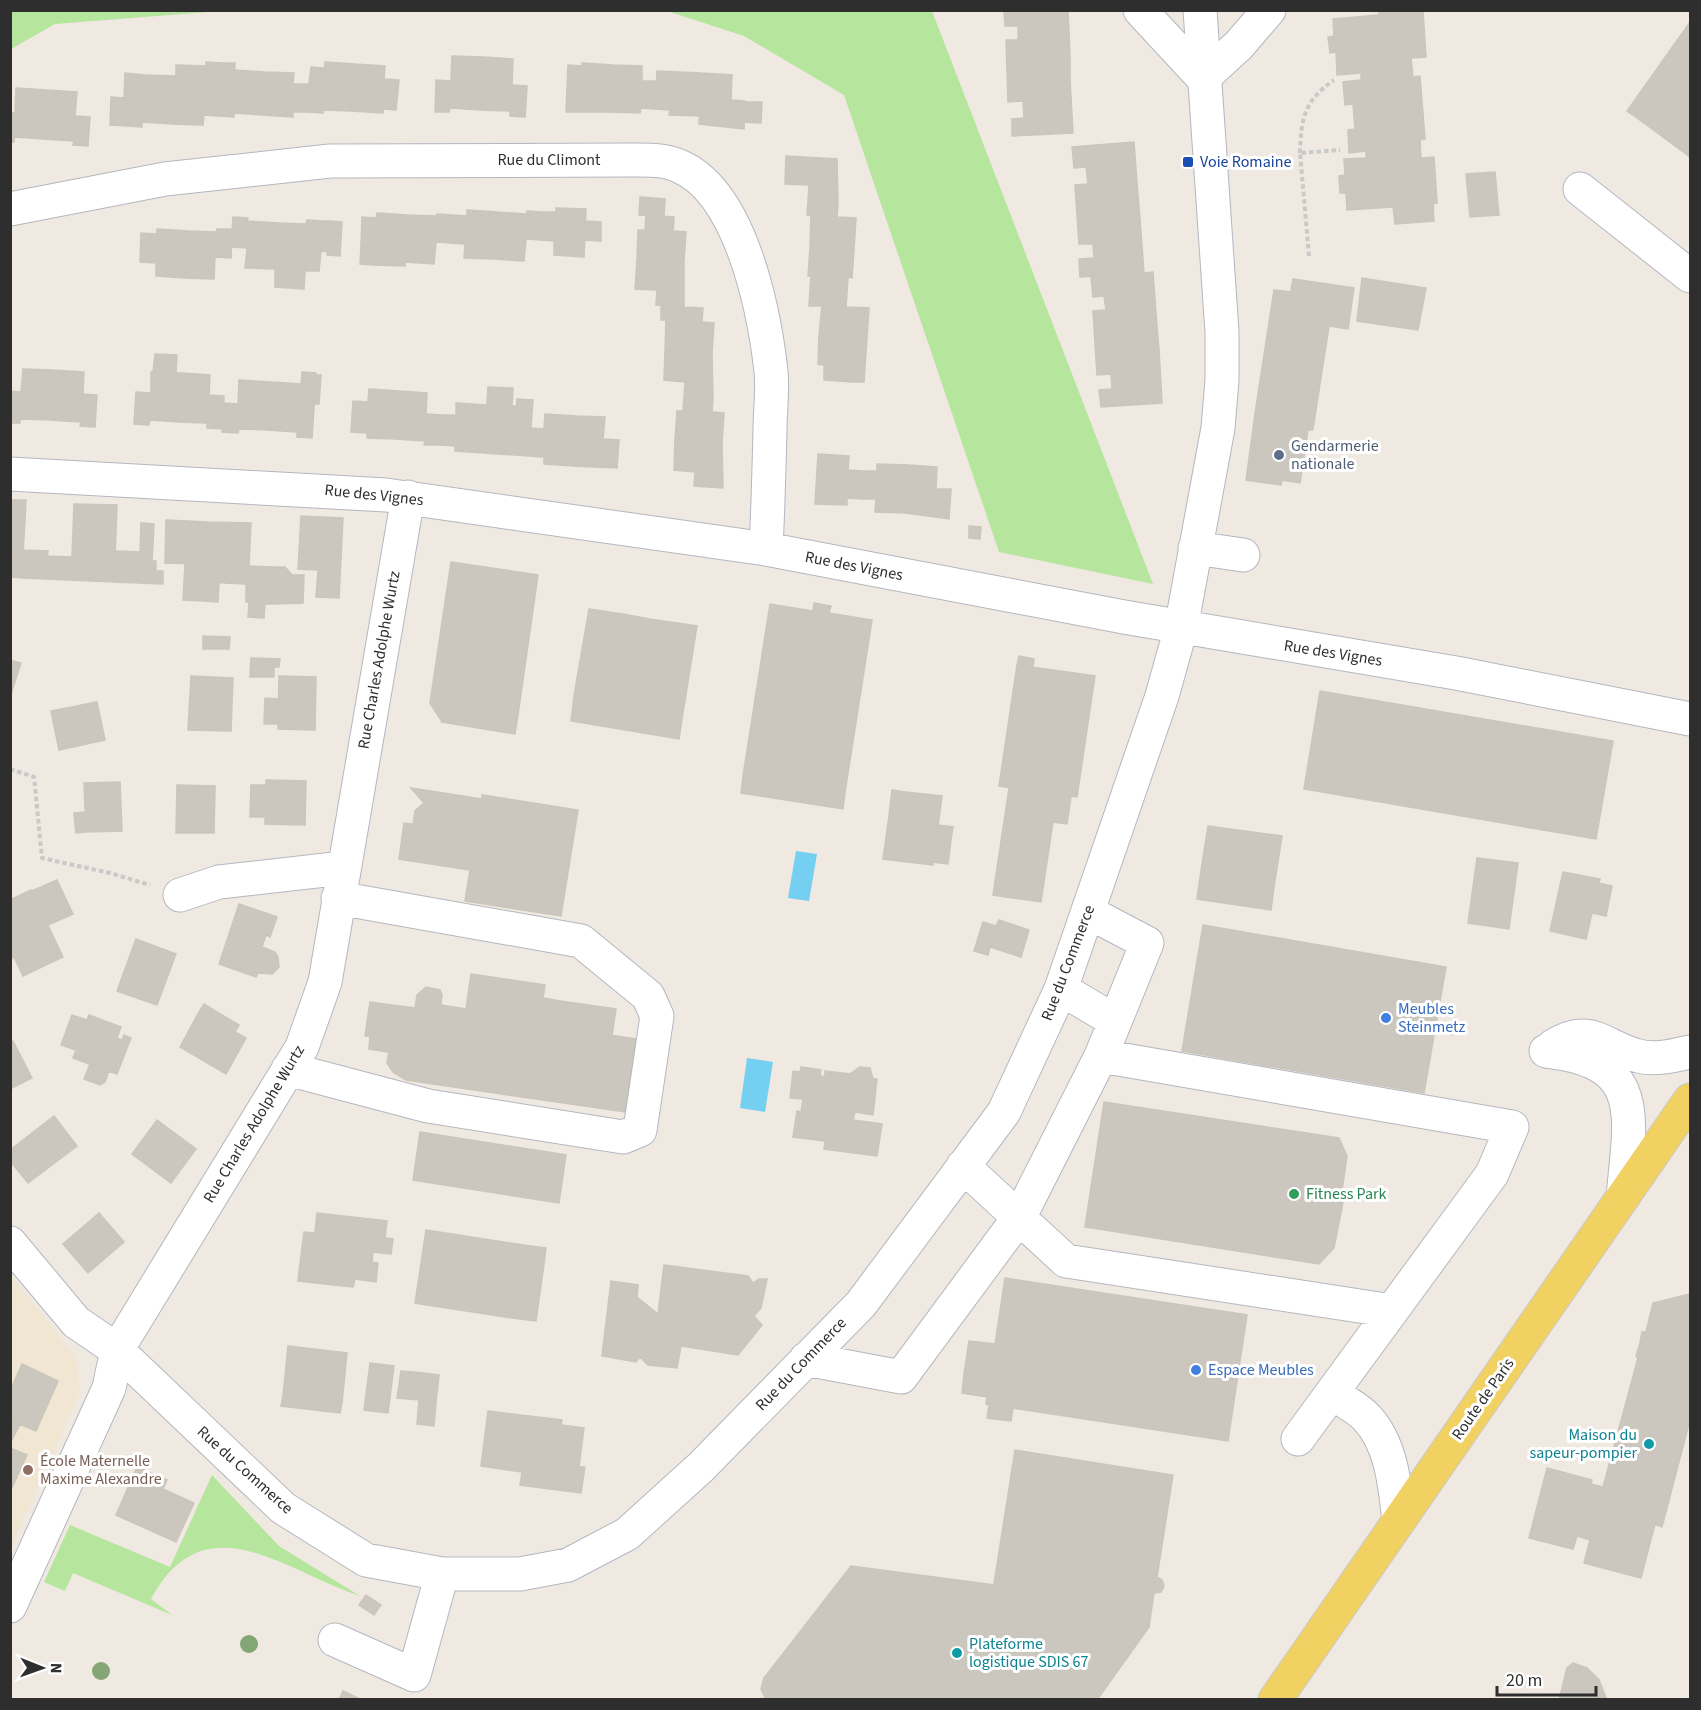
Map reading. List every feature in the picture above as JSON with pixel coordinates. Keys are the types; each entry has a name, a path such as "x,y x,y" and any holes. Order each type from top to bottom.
{"main road":[{"name":"Route de Paris","path":"1275,1700 1690,1100"}],"street":[{"path":"1140,10 1203,78 1239,45 1269,10"},
{"name":"Rue du Commerce","path":"10,1243 76,1322 117,1350 283,1508 366,1560 442,1574 520,1574 568,1565 627,1534 701,1467 861,1304 1004,1112 1061,989 1162,696 1181,627 1218,428 1222,380 1222,332 1200,10"},
{"name":"Rue du Climont","path":"10,209 165,179 330,160 656,160 678,165 702,179 714,193 737,230 763,326 771,373 766,549"},
{"path":"1580,189 1690,276"},
{"name":"Rue des Vignes","path":"10,474 335,490 408,497 766,549 1181,627 1456,673 1690,719"},
{"name":"Rue Charles Adolphe Wurtz","path":"10,1606 109,1388 117,1350 302,1047 325,982 340,883 408,497"},
{"path":"1195,548 1243,555"},
{"path":"180,895 219,882 340,883 581,941 648,996 657,1016 640,1131 623,1137 428,1106 288,1069"},
{"path":"806,1359 902,1377 1020,1216 1101,1056 1147,943 1088,912"},
{"path":"1061,989 1115,1022"},
{"path":"1623,1197 1629,1131 1627,1101 1622,1086 1614,1075 1599,1064 1569,1054 1545,1051 1567,1038 1580,1034 1598,1038 1646,1058 1690,1052"},
{"path":"1101,1056 1512,1127 1492,1174 1298,1439"},
{"path":"963,1166 1020,1216 1066,1261 1392,1311"},
{"path":"1332,1393 1366,1416 1380,1433 1394,1474 1399,1521"},
{"path":"335,1640 414,1675 442,1574"}],"path":[{"path":"1309,256 1300,153 1301,125 1314,94 1334,80"},
{"path":"1300,153 1340,150"},
{"path":"10,768 34,777 42,858 110,873 180,895"},
{"path":"1435,1031 1453,1034"}],"shaded area":[{"name":"École Maternelle Maxime Alexandre","path":"11,1276 76,1358 80,1392 11,1547"}],"green space":[{"path":"11,10 221,11 55,24 11,49"},
{"path":"667,11 932,11 1153,584 999,552 844,95 744,36"},
{"path":"212,1475 279,1546 360,1596 276,1560 248,1551 221,1548 196,1553 172,1569 151,1599 172,1615 73,1573 65,1591 44,1582 70,1525 170,1567"}],"water":[{"path":"796,851 817,854 809,901 788,898"},
{"path":"747,1058 773,1062 765,1112 740,1108"}],"building":[{"path":"1004,10 1068,10 1070,58 1059,58 1060,80 1070,79 1073,133 1012,136 1012,119 1024,118 1023,101 1008,102 1006,40 1018,40 1018,26 1005,26"},
{"path":"1379,10 1423,12 1426,57 1411,58 1413,77 1420,76 1425,139 1420,140 1421,158 1434,157 1437,203 1433,204 1434,221 1395,224 1393,207 1347,210 1346,193 1340,193 1339,176 1345,175 1344,159 1366,158 1366,151 1349,153 1348,130 1355,129 1353,104 1345,105 1343,82 1361,80 1361,73 1337,75 1336,52 1330,53 1328,37 1334,36 1333,19 1379,15"},
{"path":"1690,22 1690,64 1647,125 1627,111"},
{"path":"452,56 483,57 481,110 450,108 449,112 435,112 436,80 451,81"},
{"path":"483,57 513,59 512,85 527,86 525,117 510,116 510,111 481,110"},
{"path":"1059,58 1070,58 1070,79 1060,80"},
{"path":"206,62 220,63 219,87 205,86"},
{"path":"325,62 354,64 351,111 308,112 309,84 324,85"},
{"path":"220,63 235,63 234,88 219,87"},
{"path":"582,63 613,65 610,112 566,112 568,65 582,66"},
{"path":"354,64 385,66 384,79 399,80 396,110 383,109 383,113 351,111"},
{"path":"1690,64 1690,157 1647,125"},
{"path":"176,65 206,66 205,78 176,76"},
{"path":"613,65 642,66 642,81 656,81 655,109 641,108 640,113 610,112"},
{"path":"311,67 325,68 324,85 309,84"},
{"path":"234,70 265,72 263,115 234,113 234,117 217,116 219,87 234,88"},
{"path":"657,71 701,73 700,116 669,115 670,110 655,109"},
{"path":"265,72 294,73 293,84 309,84 308,112 293,112 293,117 263,115"},
{"path":"125,73 144,75 143,98 129,97 128,126 110,125 111,97 124,98"},
{"path":"701,73 732,75 731,100 745,101 744,129 699,124"},
{"path":"144,75 176,76 173,124 142,122 142,127 128,126 129,97 143,98"},
{"path":"176,76 205,78 205,86 219,87 217,116 204,115 203,125 173,124"},
{"path":"16,88 46,90 43,139 14,137 14,142 10,142 10,113 15,113"},
{"path":"46,90 77,92 75,116 90,117 88,146 73,145 74,141 43,139"},
{"path":"745,102 762,102 761,123 744,122"},
{"path":"1134,142 1138,196 1128,197 1130,220 1140,219 1144,273 1080,277 1079,259 1094,258 1093,244 1079,244 1075,185 1088,184 1086,167 1074,168 1072,147"},
{"path":"786,156 837,159 838,203 808,201 809,185 785,184"},
{"path":"1495,172 1499,215 1470,217 1466,174"},
{"path":"1138,196 1140,219 1130,220 1128,197"},
{"path":"640,197 665,199 664,216 639,215"},
{"path":"808,201 838,203 837,217 856,218 854,249 810,247 811,215 807,215"},
{"path":"556,208 586,209 584,257 554,255 554,241 540,240 542,212 556,212"},
{"path":"467,210 497,212 495,259 464,258 465,244 450,243 452,215 467,216"},
{"path":"527,211 542,212 540,240 526,239 524,261 495,259 497,212 526,214"},
{"path":"377,213 407,215 405,266 373,265 374,246 361,245 362,217 376,218"},
{"path":"437,214 452,215 450,243 436,242 434,264 405,262 407,215 437,216"},
{"path":"646,215 674,217 673,231 686,232 684,262 637,260 638,230 645,230"},
{"path":"233,217 248,218 247,221 278,223 275,269 245,268 247,248 231,247"},
{"path":"307,220 322,221 321,251 306,251 305,271 275,269 278,223 306,224"},
{"path":"322,221 329,221 328,252 321,251"},
{"path":"329,221 342,222 340,256 327,255"},
{"path":"586,221 601,222 601,241 585,240"},
{"path":"157,229 188,231 186,278 156,276 156,263 140,262 141,233 157,234"},
{"path":"217,229 232,229 231,258 215,257 214,279 186,278 188,231 216,232"},
{"path":"361,245 374,246 373,265 360,264"},
{"path":"810,247 854,249 852,278 848,277 847,293 810,290 811,276 808,276"},
{"path":"306,251 321,251 319,271 305,271"},
{"path":"637,260 684,262 684,307 656,305 657,290 635,289"},
{"path":"275,269 305,271 304,289 275,287"},
{"path":"1153,272 1157,327 1148,328 1150,351 1159,350 1162,403 1101,407 1099,390 1112,389 1111,374 1097,375 1093,311 1106,310 1104,296 1093,297 1091,277"},
{"path":"1362,278 1426,288 1418,330 1357,321"},
{"path":"1293,279 1354,288 1348,329 1296,321 1300,299 1290,297"},
{"path":"810,290 847,293 846,307 869,308 867,338 819,335 822,306 809,306"},
{"path":"1274,290 1291,292 1290,296 1278,294 1258,420 1254,420"},
{"path":"1278,294 1300,299 1296,321 1324,325 1308,428 1313,430 1254,421 1258,420"},
{"path":"661,306 703,308 702,322 714,323 712,353 665,351 666,320 661,320"},
{"path":"1324,325 1329,326 1313,429 1308,428"},
{"path":"1157,327 1159,350 1150,351 1148,328"},
{"path":"819,335 867,338 865,366 852,366 852,382 824,380 824,365 818,364"},
{"path":"665,351 712,353 713,397 684,396 685,382 664,380"},
{"path":"155,354 177,355 176,373 153,372"},
{"path":"852,366 865,366 864,382 852,382"},
{"path":"23,369 52,370 50,420 20,419 20,423 10,423 10,391 21,392"},
{"path":"52,370 84,372 83,394 97,395 95,427 80,426 81,422 50,420"},
{"path":"151,372 182,373 179,422 150,420 149,425 134,424 136,392 151,393"},
{"path":"302,372 316,373 314,407 300,406"},
{"path":"182,373 210,375 209,395 224,396 223,429 207,428 207,423 179,422"},
{"path":"316,375 321,375 319,404 315,404"},
{"path":"239,380 271,382 268,430 239,429 238,433 222,432 224,403 238,404"},
{"path":"271,382 301,384 300,406 314,407 312,438 297,437 297,432 268,430"},
{"path":"488,387 513,388 512,406 487,405"},
{"path":"369,389 399,391 396,439 367,438 367,433 351,432 353,401 368,402"},
{"path":"399,391 427,393 426,414 441,415 440,445 424,445 425,441 396,439"},
{"path":"684,396 713,397 712,412 724,413 722,443 675,440 677,411 683,411"},
{"path":"517,399 533,400 531,428 515,427"},
{"path":"456,403 487,405 484,453 455,451 455,446 440,445 441,415 456,415"},
{"path":"487,405 516,406 515,427 531,428 529,456 484,453"},
{"path":"545,414 576,416 573,466 544,464 544,457 529,456 531,428 544,429"},
{"path":"576,416 605,417 603,439 619,440 617,468 573,466"},
{"path":"1254,421 1313,430 1308,430 1300,483 1268,478 1269,473 1252,470 1256,445 1251,444"},
{"path":"675,440 722,443 723,488 694,486 695,472 674,470"},
{"path":"1251,444 1256,445 1252,470 1269,473 1268,478 1282,480 1281,485 1246,480"},
{"path":"818,454 849,456 848,470 862,471 861,499 847,498 847,505 815,504"},
{"path":"877,464 908,465 906,513 875,512 876,499 861,499 862,471 877,471"},
{"path":"908,465 937,467 936,489 951,489 949,519 906,513"},
{"path":"10,500 26,500 23,555 10,555"},
{"path":"74,504 117,505 115,559 72,557"},
{"path":"301,516 343,518 339,598 316,597 318,570 298,569"},
{"path":"166,520 207,522 206,564 165,563"},
{"path":"207,522 251,523 249,566 206,564"},
{"path":"141,523 154,524 152,561 156,561 156,571 163,571 163,584 139,583"},
{"path":"969,526 981,527 980,539 969,538"},
{"path":"24,550 48,551 46,579 23,578"},
{"path":"116,551 140,552 139,583 114,582"},
{"path":"10,555 23,555 23,578 10,577"},
{"path":"47,556 92,558 91,581 46,579"},
{"path":"92,558 115,559 114,582 91,581"},
{"path":"451,562 538,575 519,708 471,702 442,722 430,703"},
{"path":"185,563 206,564 204,601 183,600"},
{"path":"206,564 272,567 271,604 246,602 246,584 205,582"},
{"path":"272,567 285,567 292,575 304,575 303,603 271,604"},
{"path":"205,582 219,583 218,602 204,601"},
{"path":"249,603 265,603 264,618 248,617"},
{"path":"814,603 831,606 829,613 872,620 845,792 743,776 770,604 813,611"},
{"path":"589,609 628,615 627,623 649,627 650,619 697,626 683,713 574,696"},
{"path":"628,615 650,619 649,627 627,623"},
{"path":"203,636 230,637 229,649 203,649"},
{"path":"1019,656 1034,659 1033,667 1017,665"},
{"path":"251,658 280,659 279,667 274,667 274,677 250,677"},
{"path":"10,660 21,663 10,697"},
{"path":"1017,665 1095,676 1077,797 999,786"},
{"path":"191,676 233,678 231,731 188,730"},
{"path":"279,676 316,677 315,730 278,729"},
{"path":"1320,691 1613,741 1596,839 1304,789"},
{"path":"574,696 683,713 679,739 571,721"},
{"path":"265,698 279,699 278,724 264,724"},
{"path":"97,702 105,740 59,750 51,711"},
{"path":"471,702 519,708 515,734 442,722"},
{"path":"743,776 845,792 843,809 741,793"},
{"path":"266,780 306,781 305,825 265,824"},
{"path":"120,782 122,831 86,832 84,783"},
{"path":"177,785 215,786 214,833 176,833"},
{"path":"251,785 266,785 265,817 250,817"},
{"path":"411,788 482,799 482,795 578,810 561,916 465,901 470,870 399,859 404,823 413,824 415,811 424,803"},
{"path":"1009,788 1071,797 1067,824 1053,822 1041,902 993,895"},
{"path":"892,790 905,792 901,817 889,816"},
{"path":"905,792 942,796 933,865 883,859 889,816 901,817"},
{"path":"85,812 86,832 76,833 74,813"},
{"path":"938,825 953,827 951,840 936,839"},
{"path":"1208,826 1282,836 1274,887 1200,877"},
{"path":"936,839 951,840 948,864 933,862"},
{"path":"1477,858 1518,863 1509,929 1468,923"},
{"path":"1563,872 1600,879 1599,883 1612,886 1606,916 1592,913 1586,939 1550,931"},
{"path":"1200,877 1274,887 1271,910 1197,899"},
{"path":"57,880 73,914 48,925 32,891"},
{"path":"31,890 63,957 23,976 14,957 10,959 10,900"},
{"path":"239,904 277,917 270,937 266,935 262,947 275,952 278,957 279,967 272,974 258,973 256,977 219,964"},
{"path":"999,920 1029,930 1021,957 990,947 988,955 974,951 983,922 996,926"},
{"path":"1203,925 1446,967 1424,1093 1182,1051"},
{"path":"136,939 176,954 157,1005 117,991"},
{"path":"471,974 545,985 543,998 567,1002 563,1028 636,1039 625,1112 406,1080 393,1072 387,1063 389,1052 369,1049 370,1036 365,1036 370,1002 415,1008 417,995 426,987 440,990 441,1005 466,1009"},
{"path":"567,1002 616,1009 612,1035 563,1028"},
{"path":"204,1004 222,1015 218,1022 199,1012"},
{"path":"199,1012 246,1038 226,1074 180,1047"},
{"path":"72,1015 87,1020 76,1050 61,1045"},
{"path":"89,1015 121,1027 117,1038 122,1040 124,1035 131,1038 117,1074 73,1058"},
{"path":"222,1015 239,1025 235,1032 218,1022"},
{"path":"13,1041 32,1078 10,1089 10,1043"},
{"path":"90,1064 109,1071 105,1082 100,1085 84,1079"},
{"path":"801,1067 821,1070 820,1076 850,1080 850,1074 860,1067 870,1068 873,1079 877,1079 873,1115 855,1112 853,1120 882,1124 877,1156 824,1149 825,1141 793,1137 797,1111 801,1112 803,1099 790,1098 793,1071 800,1072"},
{"path":"825,1071 850,1074 850,1080 825,1077"},
{"path":"1104,1102 1339,1138 1347,1156 1342,1191 1345,1192 1334,1248 1319,1264 1085,1227"},
{"path":"54,1116 77,1146 28,1183 10,1161 10,1150"},
{"path":"157,1120 196,1149 171,1183 132,1154"},
{"path":"420,1132 566,1155 559,1203 413,1180"},
{"path":"99,1213 124,1242 88,1273 63,1244"},
{"path":"317,1213 387,1221 385,1238 393,1239 391,1254 373,1252 372,1262 378,1263 376,1282 355,1279 353,1287 307,1282 310,1256 301,1255 304,1232 315,1233"},
{"path":"426,1230 523,1245 512,1318 415,1303"},
{"path":"523,1245 546,1248 544,1264 521,1260"},
{"path":"301,1255 310,1256 307,1282 298,1281"},
{"path":"521,1260 544,1264 536,1321 512,1318"},
{"path":"664,1265 748,1276 753,1283 759,1279 767,1279 761,1308 754,1316 762,1325 738,1355 681,1346 677,1368 648,1365 640,1357 636,1362 602,1356 611,1281 638,1285 637,1297 658,1314"},
{"path":"1005,1278 1247,1315 1228,1441 986,1404"},
{"name":"Maison du sapeur-pompier","path":"1690,1294 1690,1420 1662,1527 1655,1524 1641,1578 1584,1563 1590,1540 1577,1536 1573,1549 1529,1538 1547,1468 1592,1480 1591,1484 1603,1487 1638,1358 1636,1356 1642,1332 1646,1332 1653,1303"},
{"path":"969,1341 995,1344 994,1349 986,1347 981,1377 964,1374"},
{"path":"288,1346 347,1353 342,1403 283,1396"},
{"path":"986,1347 994,1349 990,1378 981,1377"},
{"path":"370,1363 394,1366 388,1413 364,1410"},
{"path":"22,1364 58,1381 36,1431 10,1420 10,1391"},
{"path":"401,1371 423,1373 419,1400 397,1398"},
{"path":"423,1373 439,1375 436,1402 419,1400"},
{"path":"964,1374 990,1378 987,1397 962,1393"},
{"path":"283,1396 342,1403 340,1413 281,1406"},
{"path":"419,1400 436,1402 434,1426 417,1424"},
{"path":"989,1405 1013,1408 1011,1421 987,1418"},
{"path":"488,1411 562,1420 561,1425 584,1428 579,1467 585,1467 581,1493 520,1485 522,1472 481,1466"},
{"path":"10,1420 20,1424 10,1444"},
{"path":"10,1448 27,1455 10,1492"},
{"path":"1015,1450 1173,1475 1157,1577 1162,1580 1164,1586 1161,1592 1154,1593 1149,1627 991,1603"},
{"path":"137,1467 167,1480 163,1489 194,1503 176,1542 116,1515"},
{"name":"Plateforme logistique SDIS 67","path":"851,1566 994,1585 991,1603 1149,1627 1097,1700 766,1700 761,1689 764,1678"},
{"path":"366,1595 381,1605 374,1615 359,1605"},
{"path":"1573,1663 1587,1668 1599,1680 1607,1700 1559,1700 1567,1668"},
{"path":"343,1691 362,1700 339,1700"}],"place":[{"name":"Voie Romaine","path":"1188,162"},
{"name":"Gendarmerie nationale","path":"1279,455"},
{"name":"Meubles Steinmetz","path":"1386,1018"},
{"name":"Fitness Park","path":"1294,1194"},
{"name":"Espace Meubles","path":"1196,1370"},
{"name":"Maison du sapeur-pompier","path":"1649,1444"},
{"name":"École Maternelle Maxime Alexandre","path":"28,1470"},
{"name":"Plateforme logistique SDIS 67","path":"957,1653"}]}
